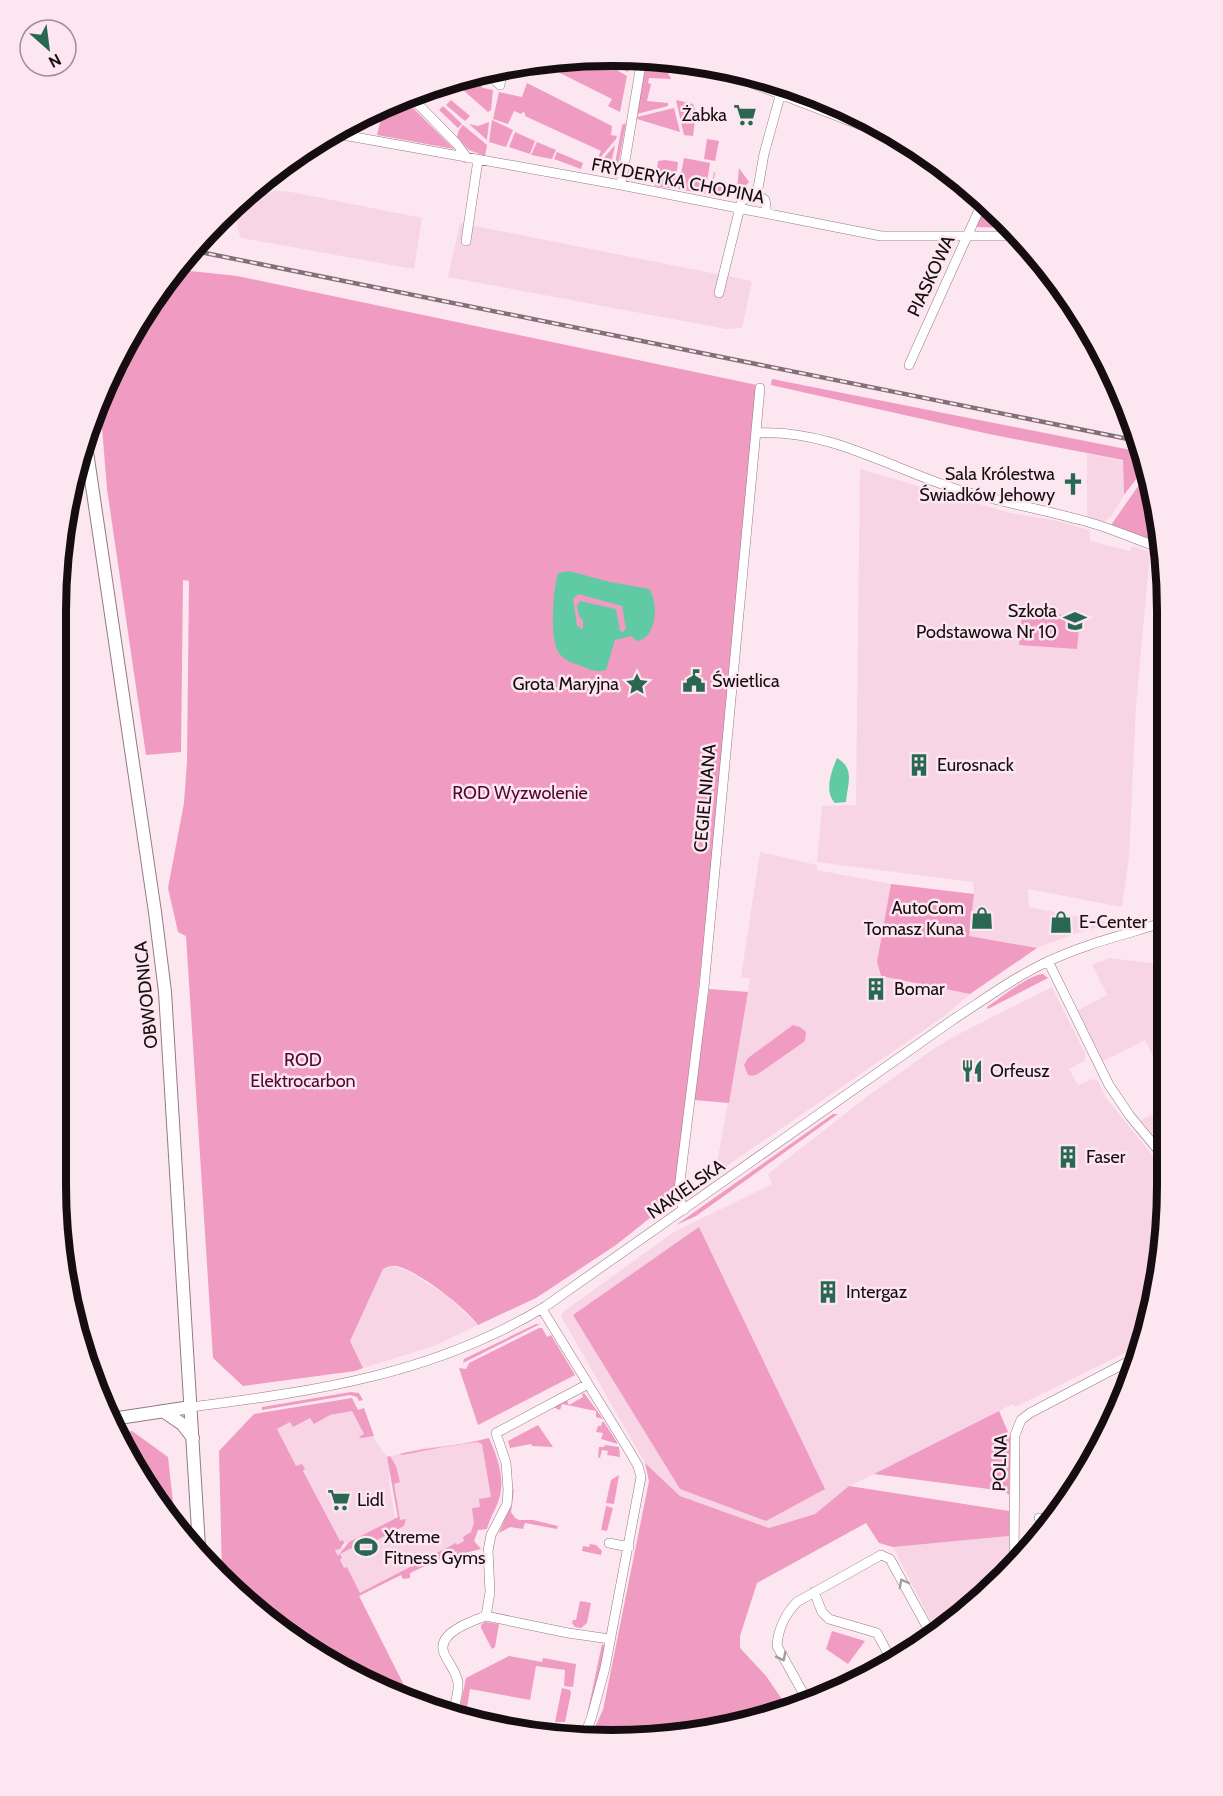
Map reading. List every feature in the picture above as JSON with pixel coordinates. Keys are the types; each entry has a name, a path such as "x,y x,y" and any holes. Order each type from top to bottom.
{"main road":[{"name":"OBWODNICA","path":"88,459 154,900 165,992 199,1541"},
{"path":"119,1418 191,1407"},
{"path":"163,1411 182,1424 194,1440"}],"street":[{"path":"621,185 641,67"},
{"path":"494,79 500,85 501,77"},
{"path":"757,194 764,154 781,93"},
{"path":"417,102 467,158"},
{"name":"FRYDERYKA CHOPINA","path":"344,136 621,185 881,236 1007,236"},
{"path":"466,241 478,160"},
{"path":"719,293 739,209 745,198 757,194"},
{"path":"757,194 765,200 766,214"},
{"name":"PIASKOWA","path":"909,365 979,209"},
{"name":"CEGIELNIANA","path":"684,1210 679,1189 704,987 758,433 760,388"},
{"path":"758,433 806,435 958,489 1089,523 1153,545"},
{"name":"NAKIELSKA","path":"191,1407 327,1388 403,1370 475,1344 542,1308 954,1019 1014,980 1048,961 1087,945 1157,924"},
{"path":"1048,961 1109,1085 1157,1150"},
{"path":"542,1308 634,1459 642,1477 597,1698 586,1729"},
{"name":"POLNA","path":"1014,1552 1015,1434 1018,1425 1030,1413 1127,1363"},
{"path":"486,1616 490,1592 488,1551 491,1535 507,1504 508,1490 506,1463 496,1433 588,1384"},
{"path":"609,1543 629,1547"},
{"path":"804,1694 777,1646 777,1637 788,1611 797,1602 881,1555 890,1559 928,1629"},
{"path":"814,1592 822,1612 829,1619 877,1633 888,1654"},
{"path":"454,1706 458,1681 443,1652 443,1644 446,1637 456,1629 486,1616 610,1639"}],"shaded area":[{"path":"266,190 291,192 422,218 414,269 241,238 237,227 238,214"},
{"path":"460,223 752,281 742,328 726,329 448,277"},
{"path":"1087,454 1123,461 1124,495 1111,517 1103,522 1087,517"},
{"path":"860,469 1010,513 1053,520 1089,530 1090,541 1130,551 1132,546 1150,552 1136,706 1129,857 1122,907 1028,889 1029,907 1112,923 1037,948 968,936 974,894 973,882 817,862 822,806 856,805"},
{"path":"569,571 649,589 655,610 649,633 637,641 631,636 615,640 606,670 592,670 566,659 559,653 554,637 553,602 558,573","holes":["578,594 622,606 626,629 623,632 620,631 616,609 580,601 577,606 579,616 583,620 581,629 577,625 573,599"]},
{"path":"837,758 847,767 849,778 846,802 835,803 829,788"},
{"path":"760,852 817,865 817,870 891,884 877,962 881,976 970,994 943,1017 715,1174 750,978 741,977"},
{"path":"1109,958 1157,964 1157,1064 1145,1040 1103,1061 1078,1010 1107,995 1092,965"},
{"path":"1052,987 1085,1053 1085,1061 1069,1069 1078,1085 1093,1079 1098,1081 1106,1098 1157,1161 1156,1220 1152,1256 1147,1291 1131,1350 1015,1407 1013,1404 850,1486 815,1514 769,1528 680,1496 645,1463 561,1316 563,1312 674,1232 772,1184 768,1174 864,1099 955,1036"},
{"path":"1157,1112 1157,1140 1141,1120"},
{"path":"393,1266 408,1271 446,1295 478,1325 434,1346 363,1368 350,1341 383,1269"},
{"path":"352,1398 358,1410 364,1408 375,1440 387,1457 423,1448 465,1444 489,1438 499,1465 501,1492 487,1529 478,1530 474,1541 481,1549 456,1555 457,1551 410,1573 410,1578 403,1579 401,1575 358,1596 335,1550 399,1527 389,1467 395,1518 345,1544 343,1540 340,1541 254,1414"},
{"path":"1009,1536 1009,1558 971,1595 933,1625 893,1547"}],"green space":[{"path":"610,66 627,76 620,112 608,106 612,99 553,70"},
{"path":"617,66 629,66 628,72"},
{"path":"644,67 666,69 671,79 649,78 648,83 651,84 647,101 668,103 668,106 637,114"},
{"path":"478,83 483,88 493,90 491,110 488,112 461,88"},
{"path":"527,83 612,126 611,135 617,136 616,139 595,164 601,151 525,116 523,112 521,114 514,111 508,124 493,119 499,92 522,97"},
{"path":"451,100 470,116 465,121 446,105"},
{"path":"676,100 693,104 696,112 693,136 684,135"},
{"path":"410,105 454,149 377,135 381,117"},
{"path":"443,106 462,124 458,128 439,110"},
{"path":"674,108 680,132 637,119 637,117"},
{"path":"492,120 513,130 506,147 489,142"},
{"path":"489,122 487,140 469,124 478,126"},
{"path":"626,123 617,171 613,175 622,125"},
{"path":"463,125 487,145 485,156 469,150 457,137"},
{"path":"515,132 535,141 530,154 509,147"},
{"path":"707,139 719,141 715,161 704,159"},
{"path":"537,142 556,150 552,159 531,155"},
{"path":"615,145 609,174 596,167"},
{"path":"557,152 583,163 581,169 554,159"},
{"path":"684,158 710,163 705,194 678,189"},
{"path":"658,161 678,162 675,189 655,186"},
{"path":"739,168 749,182 745,186 727,195 710,195 714,172 713,186 721,185 737,189"},
{"path":"982,212 999,228 975,227"},
{"name":"ROD Wyzwolenie","path":"186,271 237,276 757,385 707,913 675,1198 616,1245 536,1298 478,1325 463,1309 417,1275 397,1266 383,1269 350,1341 363,1368 355,1371 243,1386 213,1358 186,936 178,932 168,888 184,803 187,762 189,581 183,580 181,752 146,755 107,489 101,420 122,370 139,339 158,308"},
{"path":"772,379 1132,450 1139,474 1124,495 1123,460 989,434 771,385"},
{"path":"1141,482 1141,482 1152,540 1111,525"},
{"path":"1022,612 1080,616 1077,649 1019,645"},
{"path":"891,884 974,894 969,936 1037,948 970,994 881,976 877,962"},
{"path":"1043,974 1048,978 988,1009 987,1007 1023,982"},
{"path":"709,989 748,992 729,1103 694,1100"},
{"path":"793,1025 806,1032 805,1041 758,1074 748,1075 744,1065 748,1058"},
{"path":"833,1114 838,1114 696,1216 676,1225"},
{"path":"699,1227 825,1489 766,1521 680,1489 573,1315"},
{"path":"540,1324 463,1363 464,1359"},
{"path":"542,1328 547,1337 551,1335 575,1375 478,1425 459,1368 466,1369 469,1363"},
{"path":"351,1392 359,1393 363,1400 359,1401 357,1397 350,1395 262,1410 262,1407"},
{"path":"584,1393 603,1419 596,1417 596,1411 562,1404 560,1410 555,1408 566,1399 569,1405 583,1397"},
{"path":"352,1398 358,1410 364,1408 374,1436 359,1437 364,1434 352,1411 330,1415 314,1424 310,1418 293,1427 290,1422 277,1429 296,1466 302,1464 305,1469 303,1471 340,1541 343,1540 344,1543 340,1549 335,1550 338,1556 349,1542 398,1517 387,1457 390,1456 396,1466 400,1482 394,1484 400,1520 406,1519 404,1526 373,1542 370,1539 340,1554 344,1568 347,1567 360,1593 464,1541 463,1537 471,1532 474,1523 472,1508 480,1507 479,1499 491,1497 482,1444 477,1442 399,1454 489,1438 500,1470 501,1486 498,1502 487,1529 478,1530 474,1541 481,1549 456,1555 457,1551 410,1573 410,1578 403,1579 401,1575 359,1596 406,1689 370,1674 308,1638 252,1595 222,1566 219,1451 254,1414"},
{"path":"999,1411 1011,1439 1009,1495 1004,1491 874,1474"},
{"path":"602,1422 618,1444 601,1439 603,1433 596,1432"},
{"path":"538,1425 553,1447 532,1446 531,1444 510,1448 508,1441"},
{"path":"132,1431 168,1457 174,1510 158,1488 125,1432"},
{"path":"605,1445 619,1447 620,1457 607,1455 608,1451 602,1450 600,1458 598,1457 599,1447"},
{"path":"645,1463 680,1496 769,1528 815,1514 849,1486 1009,1511 1009,1536 893,1547 879,1543 866,1523 757,1583 740,1636 740,1648 766,1676 784,1702 718,1720 647,1729 594,1729 603,1710 649,1481"},
{"path":"619,1475 614,1504 606,1503 611,1480"},
{"path":"513,1489 511,1512 515,1518 558,1526 557,1529 525,1523 523,1529 510,1527 499,1533 510,1506"},
{"path":"606,1506 613,1508 607,1531 601,1530"},
{"path":"590,1544 596,1545 602,1551 601,1555 582,1551 583,1546 589,1547"},
{"path":"580,1601 591,1603 587,1623 581,1628 575,1627 572,1623 576,1620"},
{"path":"485,1622 499,1624 495,1647 492,1649 481,1628"},
{"path":"832,1631 865,1641 848,1664 826,1649"},
{"path":"602,1644 605,1646 592,1704 587,1715"},
{"path":"509,1656 542,1662 543,1658 576,1664 573,1687 564,1686 565,1670 536,1666 530,1700 470,1689 467,1710 460,1708 466,1678"},
{"path":"562,1688 570,1690 571,1693 565,1722 555,1722"}],"railway":[{"path":"201,252 1129,439"}],"place":[{"name":"Żabka","path":"745,115"},
{"name":"Sala Królestwa Świadków Jehowy","path":"1073,484"},
{"name":"Szkoła Podstawowa Nr 10","path":"1075,621"},
{"name":"Świetlica","path":"694,681"},
{"name":"Grota Maryjna","path":"637,684"},
{"name":"Eurosnack","path":"919,765"},
{"name":"AutoCom Tomasz Kuna","path":"982,918"},
{"name":"E-Center","path":"1061,922"},
{"name":"Bomar","path":"876,989"},
{"name":"Orfeusz","path":"972,1071"},
{"name":"Faser","path":"1068,1157"},
{"name":"Intergaz","path":"828,1292"},
{"name":"Lidl","path":"339,1500"},
{"name":"Xtreme Fitness Gyms","path":"366,1547"}],"park label":[{"name":"ROD Elektrocarbon","path":"303,1070"}]}
